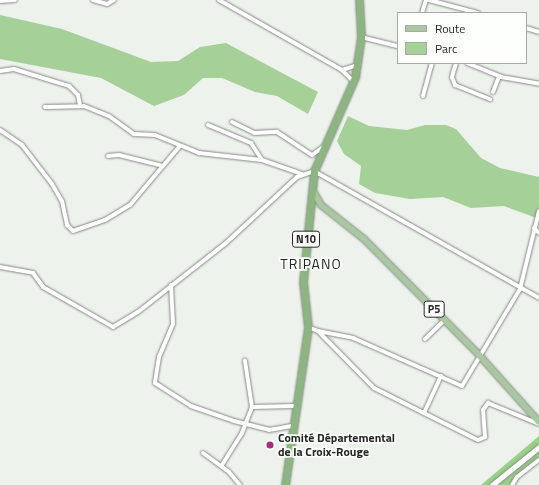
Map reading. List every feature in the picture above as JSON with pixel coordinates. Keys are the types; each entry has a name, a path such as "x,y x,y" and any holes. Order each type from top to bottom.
{"highway":[{"name":"N10","path":"285,485 294,406 308,327 303,282 314,171 354,81 361,37 359,0"}],"main road":[{"name":"P5","path":"313,191 321,205 364,239 445,320 479,355 539,423"},
{"path":"310,207 321,205"}],"street":[{"path":"0,1 15,0"},
{"path":"93,0 107,4 114,0"},
{"path":"219,0 226,2 342,70 354,81"},
{"path":"422,12 427,0 474,12"},
{"path":"527,28 539,32"},
{"path":"361,37 397,46"},
{"path":"423,96 432,64"},
{"path":"456,64 452,77 455,85 490,99"},
{"path":"469,64 499,76 539,84"},
{"path":"342,70 357,65"},
{"path":"0,71 14,68 69,86 78,95 80,105"},
{"path":"493,92 499,76"},
{"path":"45,107 80,105 109,116 134,134 155,135 179,147 199,153 262,160 302,174"},
{"path":"232,122 255,133 277,132 312,155 326,145"},
{"path":"208,125 251,143 262,160"},
{"path":"0,130 22,145 52,184 62,201 67,225 73,231 105,220 130,205 179,147"},
{"path":"108,156 119,155 163,166"},
{"path":"0,268 32,273 40,285 111,327 138,312 226,243 302,174 314,171 520,289 539,298"},
{"path":"308,327 318,331 353,338 462,386 479,355 520,289 539,211"},
{"path":"534,228 539,233"},
{"path":"171,285 173,324 159,358 155,383 191,406 246,424 275,430 292,426"},
{"path":"425,338 445,320"},
{"path":"318,331 374,388 481,441 485,437 484,410 488,403 539,423"},
{"path":"222,465 246,424 252,407 245,361"},
{"path":"424,413 440,376"},
{"path":"252,407 294,406"},
{"path":"492,485 539,447"},
{"path":"203,452 222,465 240,485"},
{"path":"512,485 517,477 539,460"}],"green space":[{"path":"0,15 62,29 151,62 178,61 200,47 226,43 318,92 308,114 277,96 255,92 222,78 203,78 184,95 154,106 101,78 0,59"},
{"path":"348,116 369,126 407,130 425,125 446,125 456,129 481,158 500,168 539,177 539,219 504,206 471,208 443,197 410,199 375,193 359,184 361,166 344,154 337,141"},
{"path":"539,436 539,459 510,485 481,485"}],"place":[{"name":"Comité Départemental de la Croix-Rouge","path":"270,445"}],"district":[{"name":"TRIPANO","path":"311,264"}]}
